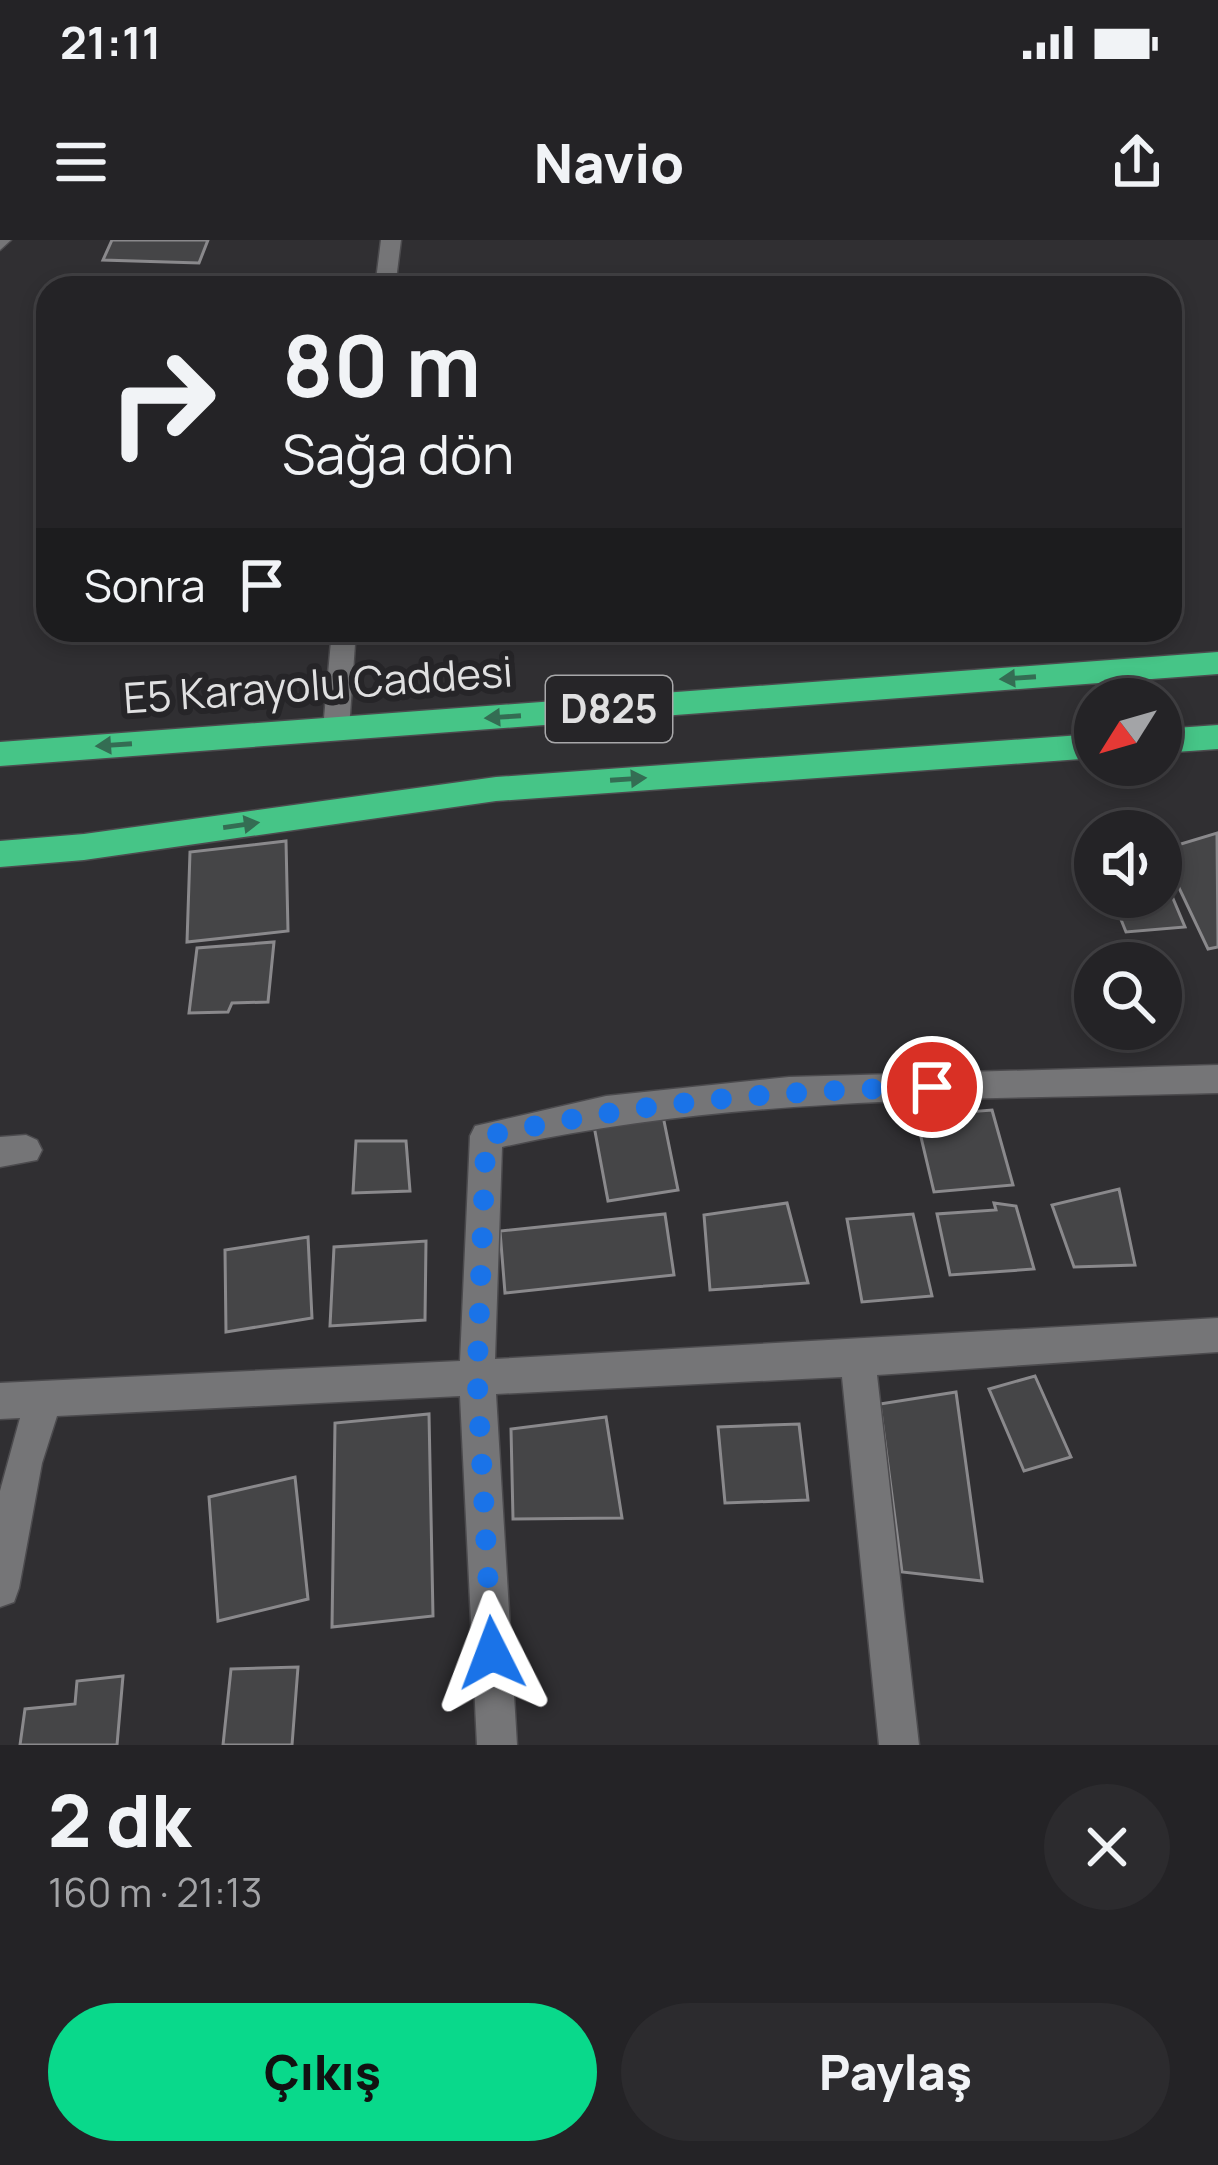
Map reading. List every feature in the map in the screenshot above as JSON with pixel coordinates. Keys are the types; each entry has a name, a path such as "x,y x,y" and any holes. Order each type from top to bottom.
{"highway":[{"name":"E5 Karayolu Caddesi","path":"0,754 1218,663"},
{"path":"1182,740 1218,737"},
{"name":"D825","path":"0,854 84,847 496,789 1074,748"}],"street":[{"path":"386,276 391,240"},
{"path":"336,729 343,642"},
{"path":"497,1745 477,1376 486,1136 606,1110 789,1090 1218,1079"},
{"path":"0,1401 858,1359 1218,1335"},
{"path":"858,1359 899,1745"},
{"path":"0,1588 24,1463 44,1400"}],"building":[{"path":"112,240 208,240 199,263 103,260"},
{"path":"1217,833 1218,947 1208,949 1182,894 1182,844"},
{"path":"286,841 288,931 187,942 190,852"},
{"path":"1120,918 1181,918 1185,927 1126,932"},
{"path":"274,942 268,1002 232,1003 228,1012 189,1013 197,948"},
{"path":"992,1110 1013,1185 934,1192 916,1116"},
{"path":"663,1116 678,1190 608,1201 594,1126"},
{"path":"356,1141 406,1141 410,1191 353,1193"},
{"path":"1119,1189 1135,1265 1074,1267 1052,1205"},
{"path":"787,1203 808,1283 710,1290 704,1215"},
{"path":"994,1203 1016,1206 1034,1269 950,1275 937,1214 996,1210"},
{"path":"665,1214 674,1275 505,1293 500,1231"},
{"path":"913,1214 932,1296 862,1302 847,1219"},
{"path":"308,1237 312,1318 226,1332 225,1250"},
{"path":"426,1241 425,1320 330,1326 334,1247"},
{"path":"1035,1376 1071,1457 1024,1471 989,1389"},
{"path":"956,1392 982,1581 902,1572 880,1404"},
{"path":"429,1414 433,1616 332,1627 335,1423"},
{"path":"606,1417 622,1518 513,1519 511,1429"},
{"path":"799,1424 808,1500 725,1503 718,1427"},
{"path":"295,1477 308,1599 218,1621 209,1497"},
{"path":"298,1667 292,1745 223,1745 231,1669"},
{"path":"123,1676 117,1745 20,1745 25,1709 75,1704 77,1681"}],"route":[{"path":"492,1653 477,1376 486,1136 606,1110 694,1098 789,1090 932,1087"}]}
